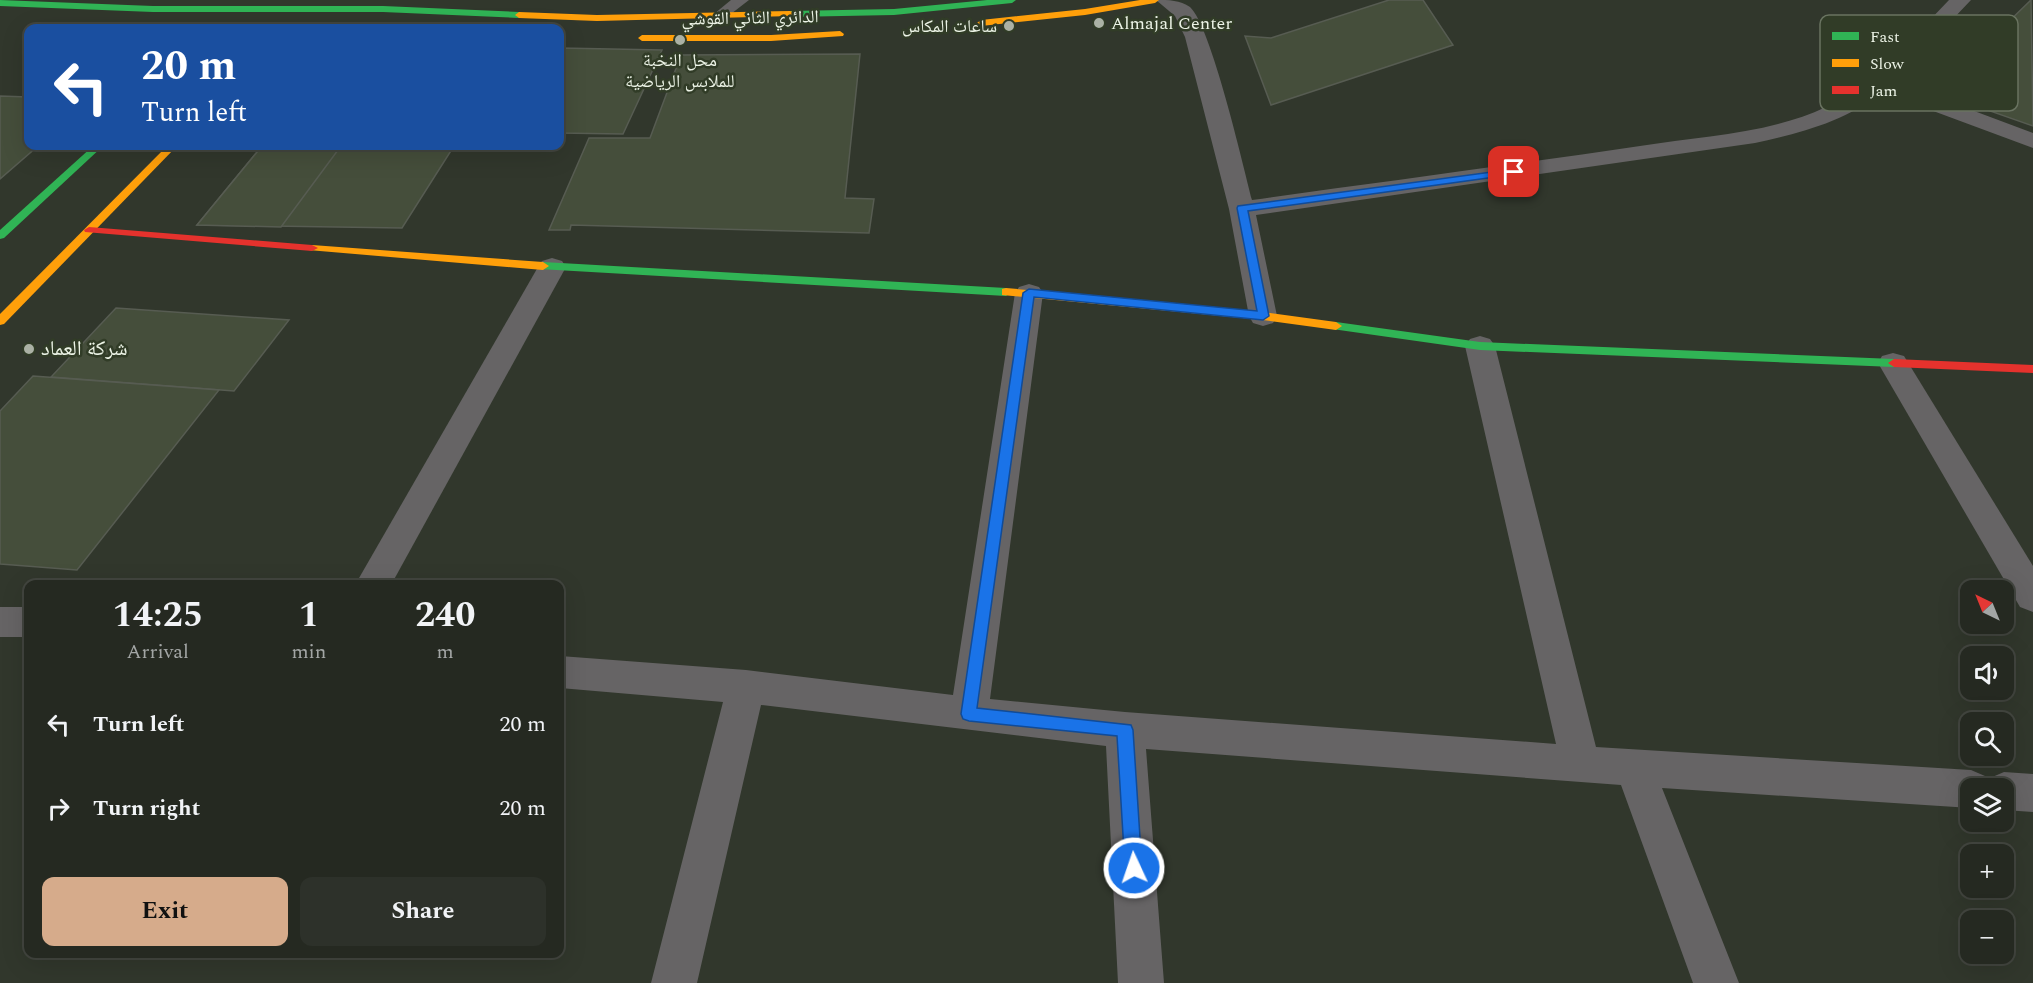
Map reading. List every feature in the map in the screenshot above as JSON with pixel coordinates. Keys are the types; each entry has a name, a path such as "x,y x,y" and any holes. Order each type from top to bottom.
{"main road":[{"path":"0,3 153,9 252,4 309,4 597,18 894,12 1012,0"},
{"path":"968,24 1085,12 1155,0"},
{"path":"233,22 252,4"},
{"path":"292,22 309,4"},
{"name":"الدائري الثاني القوشي","path":"629,38 771,38 855,33"},
{"path":"0,236 94,150"},
{"path":"0,321 168,150"},
{"path":"89,230 552,267 1029,293 1263,316 1480,346 2033,369"}],"street":[{"path":"1166,0 1184,13 1196,37 1242,208 1263,316"},
{"path":"1945,15 1960,0"},
{"path":"1242,208 1536,169 1760,134 1815,120 1834,111"},
{"path":"1953,111 2033,141"},
{"path":"376,580 552,267"},
{"path":"969,714 1029,293"},
{"path":"1480,346 1580,763"},
{"path":"1893,363 2033,597"},
{"path":"0,622 24,622"},
{"path":"564,672 746,687 1125,730 1634,768 1960,788"},
{"path":"674,983 746,687"},
{"path":"1125,730 1141,983"},
{"path":"1634,768 1716,983"},
{"path":"2014,792 2033,793"}],"lane":[{"path":"722,14 741,0"}],"building":[{"path":"1389,0 1423,0 1453,45 1271,105 1245,36 1271,38"},
{"path":"2031,0 2033,126 1990,111 2018,111 2018,15 2016,15"},
{"path":"564,48 662,50 623,134 564,133"},
{"path":"860,54 845,198 874,199 869,233 571,225 570,230 549,230 589,138 650,138 681,55"},
{"path":"0,96 24,97 24,150 33,150 0,179"},
{"path":"259,150 451,150 402,228 197,225"},
{"path":"259,150 338,150 281,227 197,225"},
{"path":"116,308 289,320 234,391 51,377"},
{"path":"33,376 219,390 77,570 0,564 0,411"}],"traffic: fast":[{"path":"790,14 894,12 1012,0"},
{"path":"0,3 153,9 383,9 519,15"},
{"path":"0,236 94,150"},
{"path":"543,266 1006,292"},
{"path":"1336,326 1480,346 1894,363"}],"traffic: slow":[{"path":"981,23 1085,12 1155,0"},
{"path":"519,15 597,18 790,14"},
{"path":"642,38 771,38 840,34"},
{"path":"0,321 168,150"},
{"path":"312,248 543,266"},
{"path":"1006,292 1263,316 1336,326"}],"traffic: jam":[{"path":"89,230 312,248"},
{"path":"1894,363 2033,369"}],"place":[{"name":"Almajal Center","path":"1099,23"},
{"name":"ساعات المكاس","path":"1009,26"},
{"name":"محل النخبة للملابس الرياضية","path":"680,40"},
{"name":"شركة العماد","path":"29,349"}],"route":[{"path":"1134,868 1125,730 969,714 1029,293 1263,316 1242,208 1514,172"}]}
